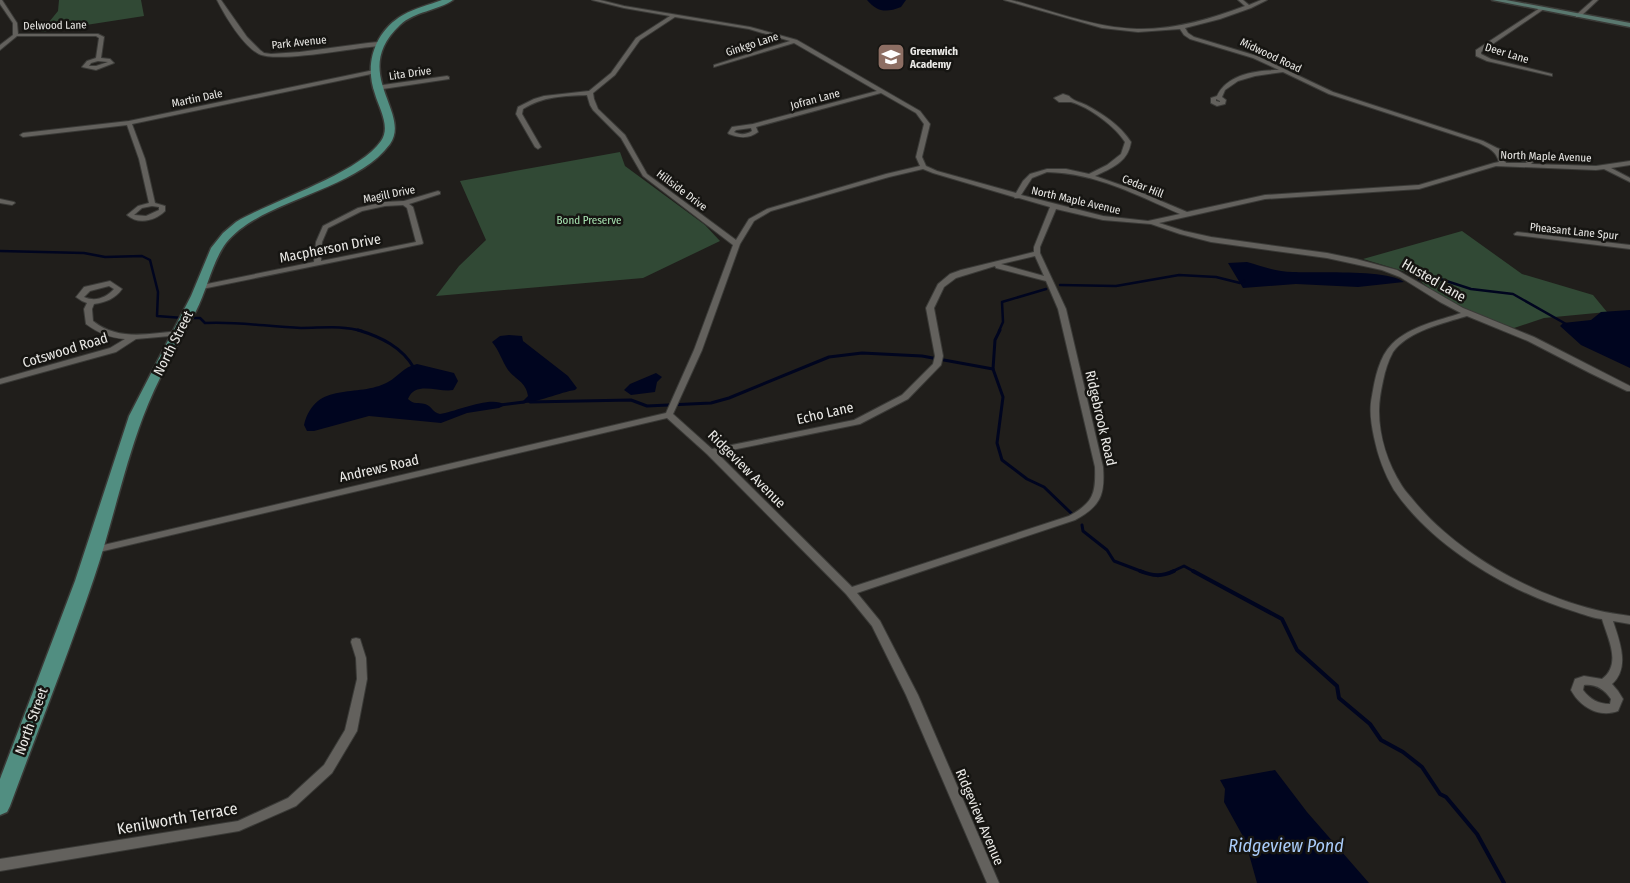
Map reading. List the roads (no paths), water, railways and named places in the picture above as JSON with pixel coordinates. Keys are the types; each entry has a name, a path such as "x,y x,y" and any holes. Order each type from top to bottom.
{"main road":[{"path":"378,44 391,32 393,26 406,17 449,0"},
{"path":"1495,0 1630,25"},
{"name":"North Street","path":"0,806 95,550 137,416 202,286 214,254 222,240 243,223 322,185 355,166 391,135 391,125 376,88 374,57 378,44"}],"street":[{"path":"0,0 15,23 16,35 0,48"},
{"name":"Park Avenue","path":"220,0 256,50 264,55 282,55 378,44"},
{"path":"594,0 624,7 750,28 795,41 918,112 924,118 926,124 920,157 924,167 888,175 769,210 751,220 737,244 698,350 672,409"},
{"path":"1006,0 1072,20 1102,27 1138,31 1182,27 1249,7 1265,0"},
{"path":"1240,0 1249,7"},
{"path":"1578,16 1596,0"},
{"name":"Deer Lane","path":"1542,9 1478,51 1478,55 1489,60 1550,75"},
{"path":"538,147 519,114 520,108 528,102 542,98 590,93 613,74 638,39 675,15"},
{"name":"Midwood Road","path":"1182,27 1186,34 1192,38 1245,53 1331,93 1456,133 1537,165"},
{"name":"Delwood Lane","path":"16,35 96,35 102,37 98,59"},
{"name":"Ginkgo Lane","path":"716,66 795,41"},
{"name":"Martin Dale","path":"23,135 130,123 374,72"},
{"path":"1219,97 1222,89 1242,77 1262,72 1283,72"},
{"name":"Lita Drive","path":"376,88 447,78"},
{"name":"Jofran Lane","path":"753,126 882,91"},
{"name":"Hillside Drive","path":"590,93 590,102 598,113 620,132 635,161 645,175 737,244"},
{"name":"Cedar Hill","path":"1069,100 1088,107 1117,129 1128,142 1127,151 1121,160 1090,175"},
{"path":"130,123 142,159 152,204"},
{"path":"1496,150 1500,154 1503,164"},
{"name":"North Maple Avenue","path":"924,167 1017,197 1124,221 1154,223 1271,196 1419,187 1470,170 1503,164 1607,168 1630,163"},
{"path":"1607,168 1630,180"},
{"name":"Cedar Hill","path":"1017,197 1031,176 1044,171 1059,170 1090,175 1188,215"},
{"name":"Magill Drive","path":"317,263 319,242 325,227 360,209 385,204 404,203 438,193"},
{"path":"0,201 12,203"},
{"name":"Macpherson Drive","path":"202,286 420,243 410,206 404,203"},
{"path":"1037,253 1037,247 1054,206"},
{"name":"Husted Lane","path":"1154,223 1180,233 1208,240 1327,255 1387,268 1409,278 1436,297 1467,313 1530,339 1593,373 1630,389"},
{"name":"Pheasant Lane Spur","path":"1517,234 1630,247"},
{"name":"Echo Lane","path":"710,452 857,422 905,397 938,360 930,308 940,286 953,276 964,272 1037,253"},
{"name":"Ridgebrook Road","path":"850,591 1072,518 1086,511 1094,503 1100,483 1099,467 1062,309 1037,253"},
{"name":"Echo Lane","path":"995,265 1049,280"},
{"name":"Cotswood Road","path":"91,301 88,318 93,326 113,336 134,336 184,322"},
{"path":"1467,313 1399,341 1383,363 1373,408 1383,458 1406,497 1418,511 1455,545 1482,564 1531,592 1607,618 1630,620"},
{"name":"Cotswood Road","path":"0,382 114,350 134,336"},
{"name":"Ridgeview Avenue","path":"672,409 710,452 850,591 876,624 889,647 993,883"},
{"name":"Andrews Road","path":"95,550 672,409"},
{"path":"1604,684 1615,679 1620,668 1620,654 1607,618"},
{"name":"Kenilworth Terrace","path":"0,865 239,826 292,802 328,769 351,731 362,679 361,658 356,642"}],"water":[{"path":"867,0 906,0 901,7 886,11 874,7"},
{"path":"1247,262 1281,271 1368,273 1396,278 1404,282 1358,287 1296,284 1243,288 1228,263"},
{"path":"1630,310 1630,368 1581,345 1560,326 1563,323 1591,320 1601,312"},
{"path":"500,336 522,336 523,341 568,376 577,388 538,400 521,403 528,396 527,391 508,370 492,342"},
{"path":"417,364 454,373 458,381 453,390 428,388 416,390 411,393 408,399 412,402 423,403 440,414 482,403 499,402 505,405 499,408 467,413 441,423 369,416 314,431 307,431 304,425 310,411 318,401 339,393 376,387 388,382 408,367"},
{"path":"656,373 662,377 657,382 655,392 631,395 624,390 630,384"},
{"name":"Ridgeview Pond","path":"1275,770 1307,812 1369,883 1257,883 1245,840 1224,802 1225,789 1220,780"}],"waterway":[{"path":"0,251 84,253 105,257 142,256 150,260 158,292 157,316 183,318"},
{"path":"1060,285 1116,286 1179,275 1216,277 1240,283 1244,281"},
{"path":"1419,279 1434,277 1471,289 1513,294 1566,324"},
{"path":"999,331 1003,322 1002,302 1046,289"},
{"path":"189,318 200,318 205,323 301,328 339,327 358,330"},
{"path":"358,330 362,331"},
{"path":"358,330 390,344 403,354 414,368"},
{"path":"993,369 995,340 1000,330"},
{"path":"530,402 631,400 647,406 711,403 729,398 829,357 862,353 922,356 993,369"},
{"path":"993,369 1003,397 997,443 1002,460 1027,479 1044,487 1071,513"},
{"path":"500,405 524,402"},
{"path":"1082,525 1083,531 1107,550 1114,561 1143,572"},
{"path":"1171,572 1184,566 1195,572"},
{"path":"1193,571 1282,619 1297,650 1337,686 1339,698 1370,724 1381,740 1403,752 1422,767 1440,794 1446,797 1477,834 1504,883"},
{"path":"1143,572 1157,575 1171,572"}],"place":[{"name":"Greenwich Academy","path":"891,57"}],"park label":[{"name":"Bond Preserve","path":"589,220"}]}
